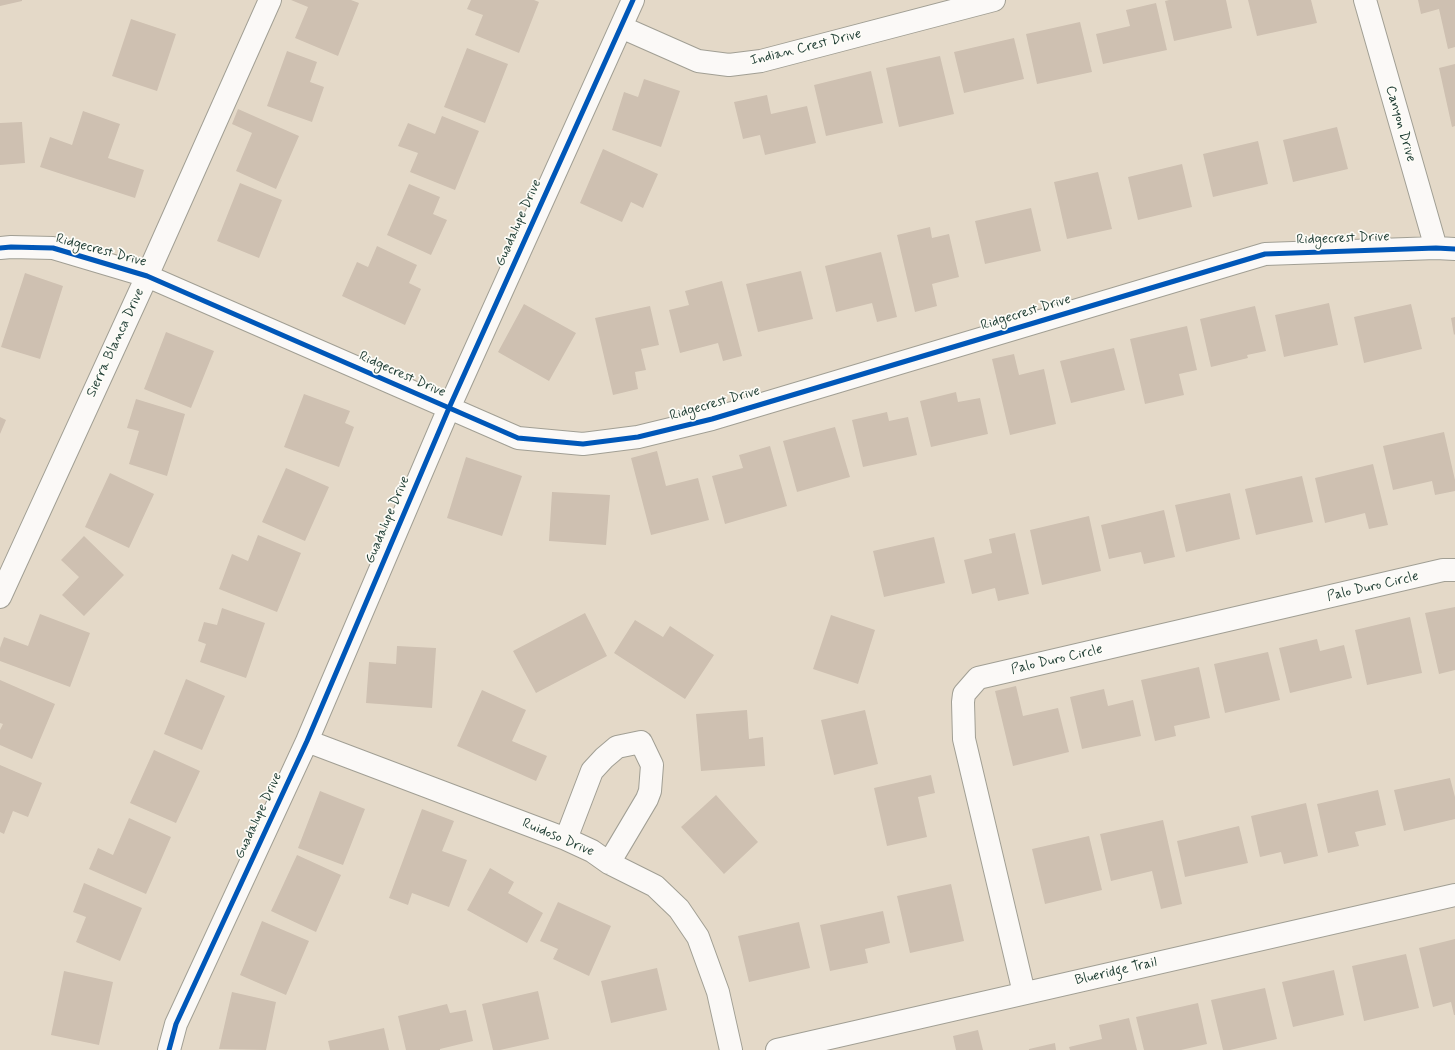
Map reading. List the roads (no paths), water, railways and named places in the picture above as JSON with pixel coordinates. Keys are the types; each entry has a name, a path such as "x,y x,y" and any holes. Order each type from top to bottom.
{"street":[{"name":"Sierra Blanca Drive","path":"0,597 147,276 270,0"},
{"name":"Guadalupe Drive","path":"170,1050 176,1024 307,742 449,408 633,0"},
{"name":"Indian Crest Drive","path":"621,27 698,61 729,65 761,61 994,0"},
{"name":"Canyon Drive","path":"1365,0 1445,248"},
{"name":"Ridgecrest Drive","path":"0,248 53,248 147,276 518,438 583,444 638,437 719,416 1265,254 1445,248"},
{"name":"Palo Duro Circle","path":"1024,993 964,739 964,694 978,678 1443,570 1455,570"},
{"name":"Ruidoso Drive","path":"307,742 566,839 592,851 609,863 655,886 679,909 698,937 718,992 731,1050"},
{"path":"566,839 592,771 617,747 641,742 652,765 650,791 647,799 609,863"},
{"name":"Blueridge Trail","path":"777,1050 1455,895"}]}
